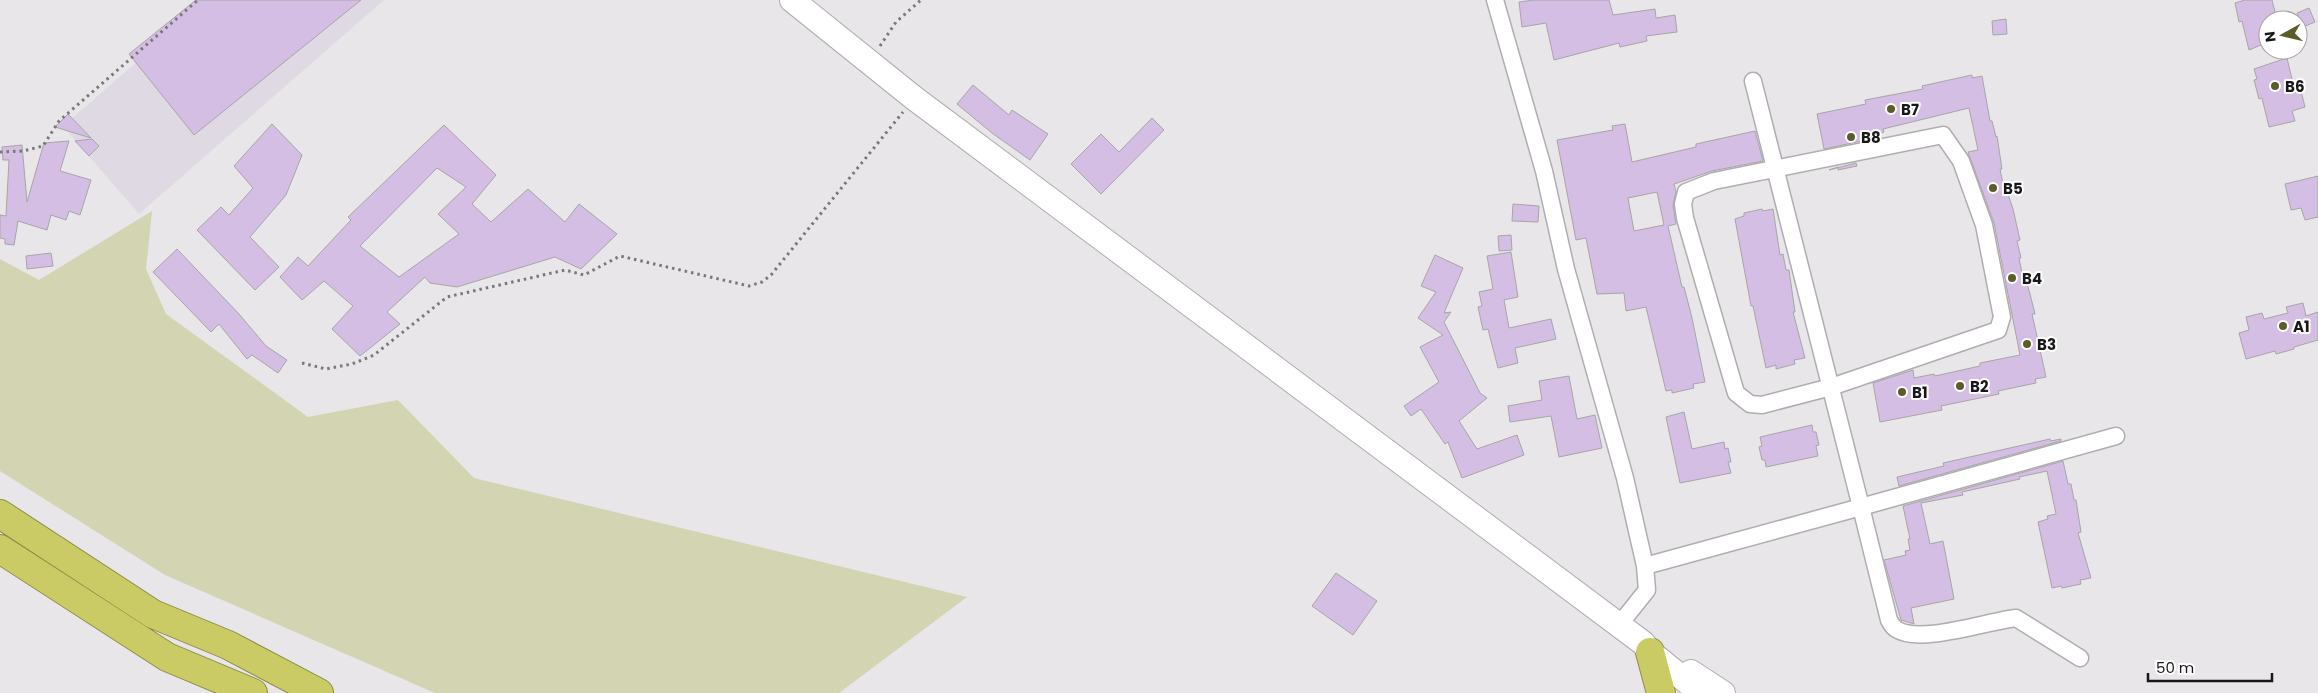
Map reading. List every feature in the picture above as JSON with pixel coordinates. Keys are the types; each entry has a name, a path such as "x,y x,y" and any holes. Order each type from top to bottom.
{"highway":[{"path":"0,514 153,614 228,646 319,693"},
{"path":"0,549 167,657 253,693"},
{"path":"1646,648 1661,693"}],"main road":[{"path":"792,0 868,63 1618,625 1701,693"},
{"path":"1646,648 1658,648 1723,693"}],"street":[{"path":"1495,0 1544,171 1566,269 1625,478 1645,566 1647,590 1618,625"},
{"path":"1753,81 1889,620 1895,629 1910,633 1951,632 2016,618 2080,658"},
{"path":"1943,135 1961,161 1984,225 2002,316 1998,330 1831,387 1762,405 1750,404 1736,393 1685,218 1683,204 1686,192 1714,181 1943,135"},
{"path":"1645,566 1862,508 2116,436"}],"path":[{"path":"0,152 23,151 43,146 59,121 198,0"},
{"path":"868,63 896,22 920,0"},
{"path":"302,363 326,369 352,364 374,355 447,297 565,270 584,275 620,256 749,286 756,285 770,275 914,98"}],"shaded area":[{"path":"208,0 384,0 139,214 63,126"}],"green space":[{"path":"152,211 146,269 166,314 308,417 398,400 474,478 967,597 839,693 435,693 165,575 0,471 0,259 39,280"}],"building":[{"path":"196,0 361,0 194,135 129,54"},
{"path":"1534,0 1609,0 1613,15 1655,9 1656,18 1675,15 1677,32 1646,36 1647,41 1620,47 1619,43 1554,60 1546,23 1522,27 1519,2"},
{"path":"2245,0 2272,0 2274,10 2258,10 2258,46 2249,50 2242,21 2239,22 2235,3"},
{"path":"2309,8 2315,22 2308,25 2308,10 2304,10"},
{"path":"2006,19 2007,34 1993,35 1992,21"},
{"name":"B6","path":"2281,60 2287,60 2295,92 2301,91 2305,107 2292,111 2295,121 2269,127 2262,98 2259,99 2254,80 2257,79 2254,69"},
{"path":"1972,75 1972,78 1982,76 1990,121 1992,121 1997,136 2002,169 2000,169 2005,194 2008,194 2013,209 2020,240 2017,241 2021,258 2019,258 2024,283 2027,283 2035,314 2032,314 2046,377 2035,379 2036,383 1998,391 1999,394 1941,406 1942,410 1880,422 1873,383 1913,370 1914,378 1934,374 1935,376 1980,366 1980,363 2020,355 1994,223 1968,152 1978,150 1969,108 1883,129 1884,132 1865,138 1866,140 1824,149 1817,114 1866,104 1865,100 1923,89 1922,86"},
{"path":"973,85 1009,115 1012,110 1048,134 1030,160 992,133 957,104"},
{"path":"68,114 91,138 55,127"},
{"path":"1152,118 1164,130 1101,194 1071,164 1101,134 1119,152"},
{"path":"272,124 302,155 286,195 250,237 279,267 255,290 197,230 221,207 229,215 253,188 234,166"},
{"path":"1625,124 1632,162 1696,147 1696,144 1755,131 1763,161 1712,171 1674,184 1676,192 1673,205 1676,224 1668,226 1682,287 1684,287 1692,318 1705,382 1693,384 1694,388 1672,393 1672,390 1666,391 1646,307 1626,311 1624,293 1597,294 1586,238 1576,240 1557,140 1613,130 1612,126","holes":["1657,192 1664,225 1634,231 1628,198"]},
{"path":"444,125 496,175 472,204 491,222 528,189 565,222 579,204 617,234 581,269 555,257 457,287 430,283 425,277 387,312 400,324 360,356 332,329 353,306 324,281 302,300 280,277 298,257 308,266 351,220 348,217","holes":["437,168 466,187 438,214 459,234 399,277 360,246"]},
{"path":"92,139 99,146 89,156 75,141"},
{"path":"69,141 60,171 91,180 80,215 69,211 66,220 51,215 47,230 18,221 14,245 5,244 5,239 0,238 0,215 6,216 9,160 3,160 2,147 22,145 27,202 44,143"},
{"path":"1856,163 1857,166 1838,170 1838,168"},
{"path":"2318,176 2318,217 2305,220 2301,208 2291,210 2285,184"},
{"path":"1513,204 1539,206 1538,222 1512,221"},
{"path":"1762,209 1763,211 1773,209 1780,255 1783,254 1786,270 1789,270 1795,312 1793,312 1805,358 1794,360 1795,364 1776,369 1776,365 1766,368 1753,306 1751,306 1735,219 1744,216 1744,213"},
{"path":"1511,235 1512,250 1499,251 1498,236"},
{"path":"177,249 239,314 266,346 287,360 278,373 252,355 247,359 219,324 211,332 153,272"},
{"path":"1511,252 1518,297 1504,300 1509,328 1551,319 1556,339 1515,348 1518,363 1498,368 1488,329 1483,330 1478,307 1482,306 1479,292 1493,289 1487,256"},
{"path":"51,253 53,266 27,269 26,256"},
{"path":"1435,255 1463,268 1444,313 1451,312 1444,322 1480,393 1487,398 1459,421 1477,449 1517,435 1524,455 1462,478 1448,442 1445,444 1421,409 1411,416 1404,406 1439,382 1420,347 1443,335 1418,318 1436,292 1421,286"},
{"name":"A1","path":"2303,303 2306,316 2318,312 2318,340 2276,354 2275,351 2246,359 2239,333 2249,330 2246,317 2262,313 2264,319 2288,313 2286,307"},
{"path":"1569,376 1577,419 1595,415 1602,448 1559,457 1551,416 1510,422 1508,406 1542,400 1539,381"},
{"path":"1684,412 1692,449 1724,442 1725,449 1728,448 1731,462 1728,462 1731,473 1680,483 1666,417"},
{"path":"1812,425 1819,445 1816,446 1818,456 1766,467 1759,447 1762,446 1760,437"},
{"path":"2050,439 2051,441 2061,439 2061,441 1899,486 1897,477 1944,466 1943,463"},
{"path":"2063,461 2068,484 2071,484 2074,500 2076,500 2081,532 2078,533 2091,578 2080,580 2081,584 2052,588 2038,522 2048,519 2047,516 2056,514 2047,471 2019,477 2020,479 1962,492 1963,495 1921,503 1930,544 1943,541 1954,599 1911,608 1914,624 1901,620 1884,560 1906,555 1905,551 1910,550 1908,539 1910,539 1903,506"},
{"path":"1336,573 1377,601 1353,635 1312,606"}],"place":[{"name":"B6","path":"2275,86"},
{"name":"B7","path":"1891,109"},
{"name":"B8","path":"1851,137"},
{"name":"B5","path":"1993,188"},
{"name":"B4","path":"2012,278"},
{"name":"A1","path":"2283,326"},
{"name":"B3","path":"2027,344"},
{"name":"B2","path":"1960,386"},
{"name":"B1","path":"1902,392"}]}
